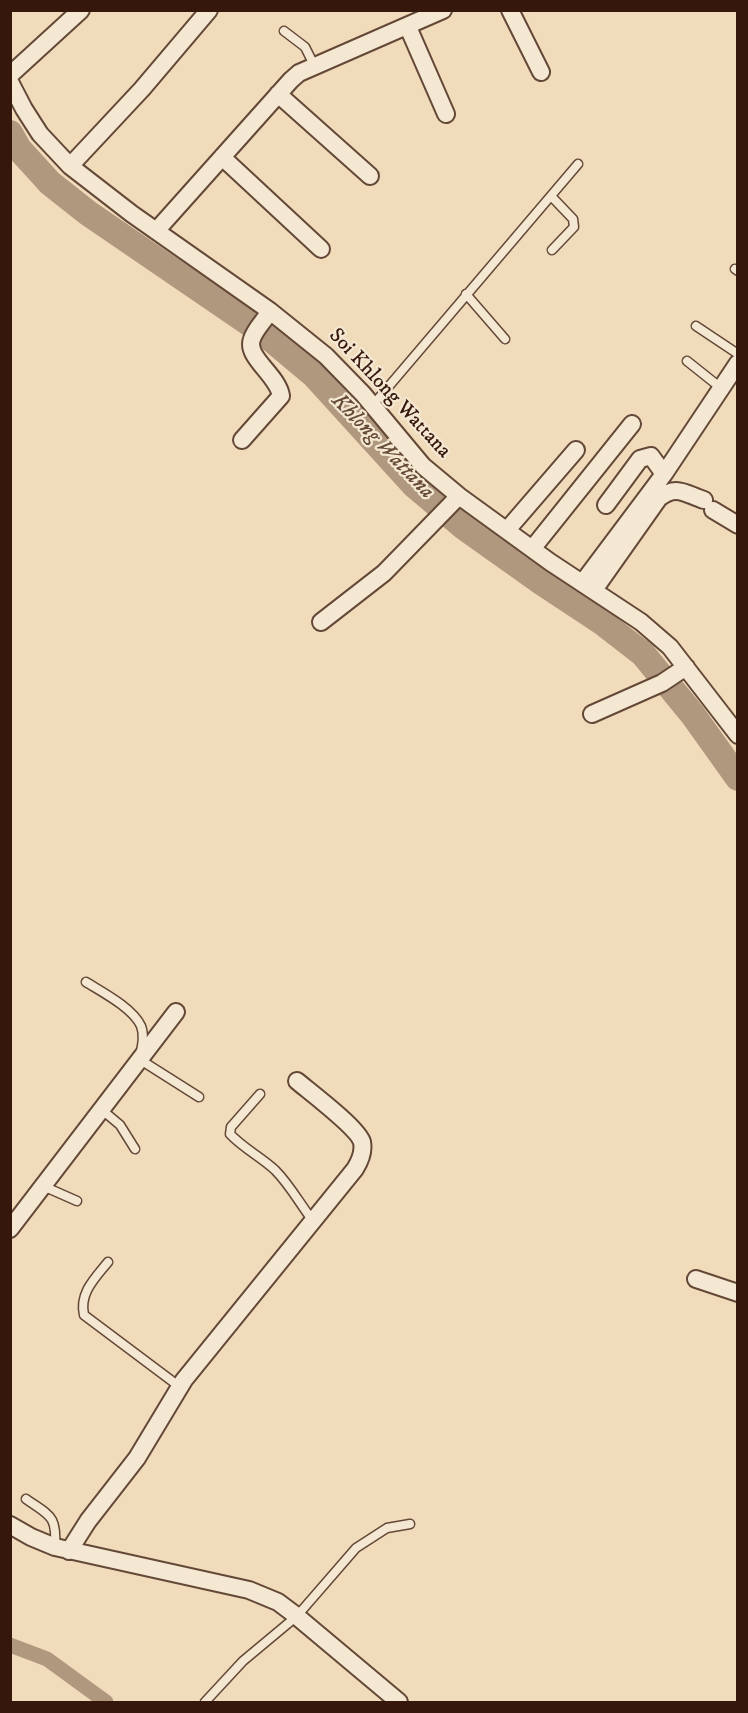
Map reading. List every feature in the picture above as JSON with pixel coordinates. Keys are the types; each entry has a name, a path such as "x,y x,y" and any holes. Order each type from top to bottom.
{"street":[{"path":"10,75 81,10"},
{"path":"70,166 142,89 209,10"},
{"path":"156,231 291,80 314,65 408,27 443,10"},
{"path":"510,10 541,72"},
{"path":"408,27 446,114"},
{"name":"Soi Khlong Wattana","path":"10,82 40,134 70,166 267,317 326,356 455,501 507,530 641,622 670,647 682,670 738,735"},
{"path":"278,94 370,176"},
{"path":"222,157 321,249"},
{"path":"242,440 281,396 275,380 252,351 252,338 267,317"},
{"path":"588,586 738,363"},
{"path":"532,549 632,423"},
{"path":"507,530 576,450"},
{"path":"606,505 640,459 651,456 664,474"},
{"path":"588,586 659,498 669,490 677,490 709,505 738,525"},
{"path":"321,622 384,573 455,501"},
{"path":"591,714 662,683 682,670"},
{"path":"10,1229 176,1012"},
{"path":"62,1549 88,1521 137,1458 180,1387 355,1169 361,1158 362,1141 352,1129 297,1082"},
{"path":"696,1279 738,1293"},
{"path":"10,1525 31,1537 62,1549 249,1590 278,1602 399,1702"}],"lane":[{"path":"284,31 305,47 314,65"},
{"path":"372,405 579,164"},
{"path":"551,196 575,224 552,250"},
{"path":"466,294 505,339"},
{"path":"696,326 738,354"},
{"path":"687,361 721,388"},
{"path":"86,982 135,1017 142,1027 140,1059 199,1097"},
{"path":"260,1094 231,1127 230,1134 275,1171 289,1186 313,1221"},
{"path":"101,1109 120,1125 135,1149"},
{"path":"44,1186 77,1201"},
{"path":"108,1262 87,1288 82,1305 84,1315 180,1387"},
{"path":"26,1499 54,1521 62,1549"},
{"path":"205,1702 243,1661 297,1616 356,1548 387,1528 410,1524"}],"waterway":[{"name":"Khlong Wattana","path":"10,133 19,149 50,183 88,213 265,334 314,375 414,485 465,528 603,623 643,654 693,715 738,778"},
{"path":"10,1645 47,1659 106,1702"}]}
